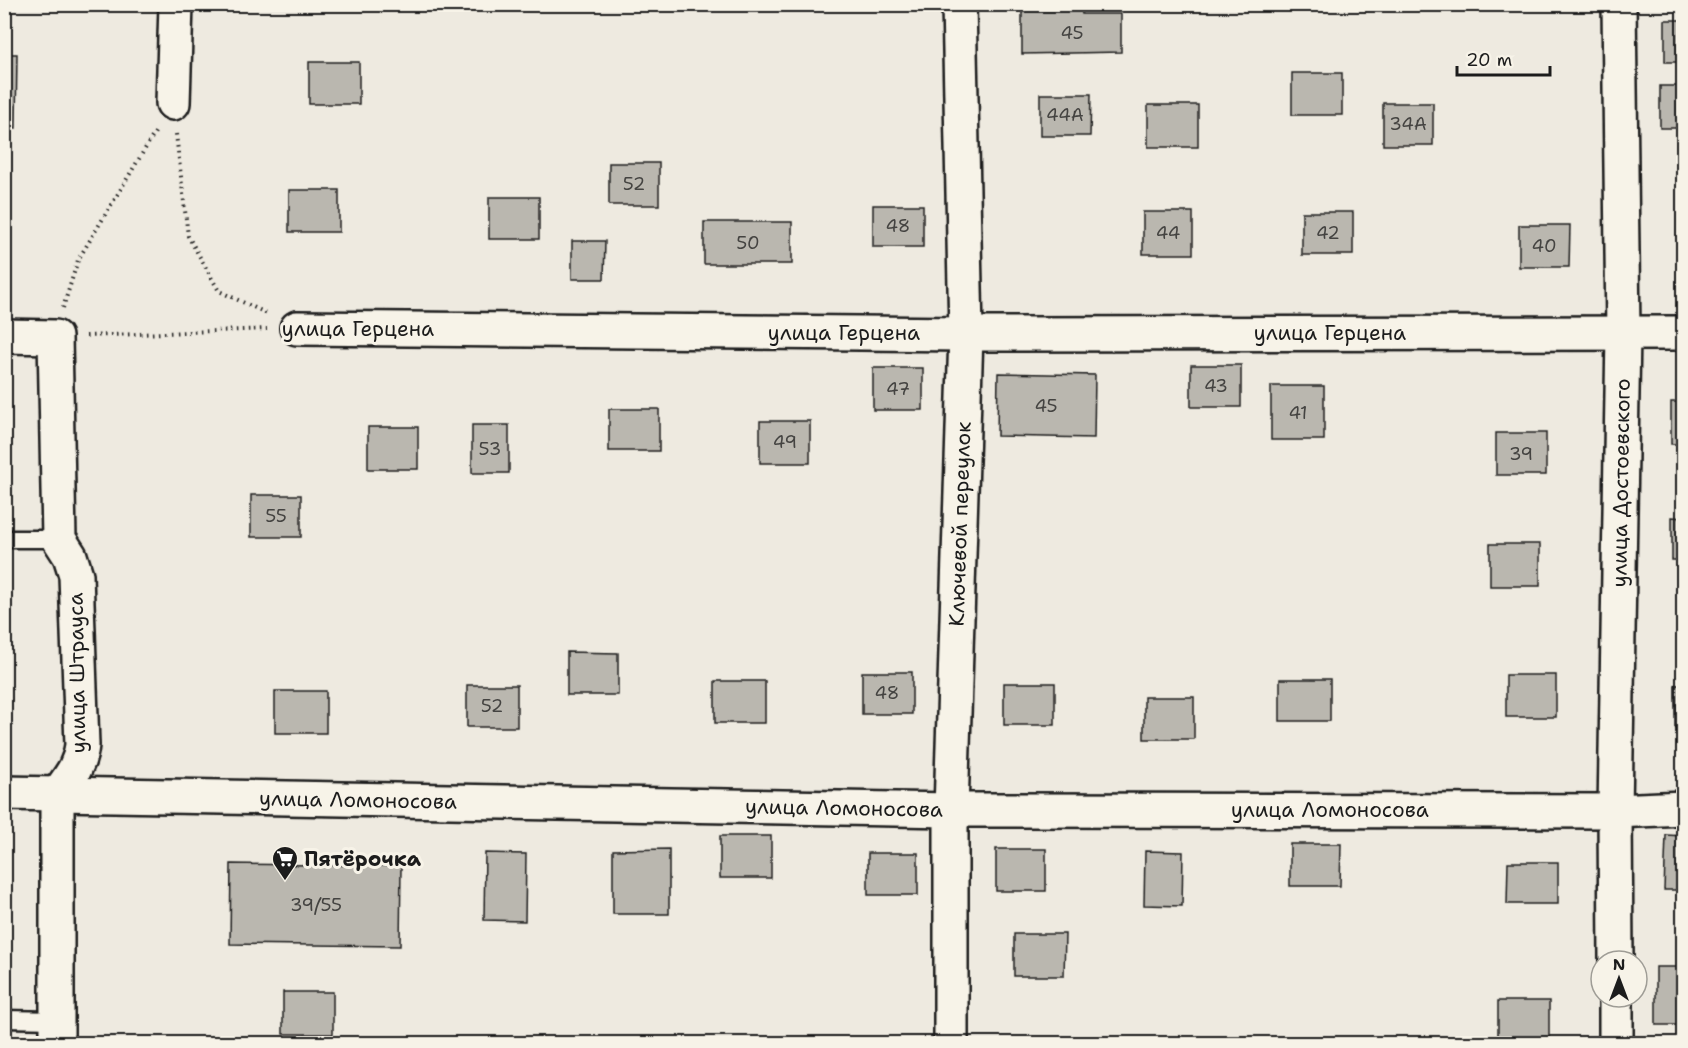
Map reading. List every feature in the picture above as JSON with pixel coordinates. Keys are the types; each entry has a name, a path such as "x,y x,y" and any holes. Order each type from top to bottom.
{"street":[{"path":"173,103 176,4"},
{"name":"Ключевой переулок","path":"951,1044 951,810 966,334 959,4"},
{"name":"улица Достоевского","path":"1616,949 1615,811 1623,333 1620,4"},
{"name":"улица Герцена","path":"297,328 966,334 1683,333"},
{"path":"4,336 55,337"},
{"name":"улица Штрауса","path":"55,337 59,539 70,556 76,575 82,745 81,757 76,769 57,795"},
{"name":"улица Ломоносова","path":"4,793 951,810 1615,811 1683,808"},
{"path":"57,795 57,1032"},
{"path":"1616,1009 1616,1044"}],"lane":[{"path":"4,539 59,539"},
{"path":"4,1019 57,1032"}],"path":[{"path":"173,103 188,236 219,291 297,328"},
{"path":"55,337 78,260 173,103"},
{"name":"улица Герцена","path":"55,337 297,328"}],"building":[{"path":"1022,4 1081,4 1082,14 1121,14 1121,52 1022,54"},
{"path":"1665,20 1684,20 1684,62 1665,62"},
{"path":"4,54 17,54 16,128 4,128"},
{"path":"309,62 359,62 359,104 309,104"},
{"path":"1292,73 1342,73 1342,115 1292,115"},
{"path":"1660,86 1684,86 1684,128 1660,128"},
{"path":"1040,94 1091,94 1090,136 1040,136"},
{"path":"1383,103 1433,103 1433,145 1383,145"},
{"path":"1148,105 1198,105 1198,147 1148,147"},
{"path":"609,163 659,163 659,205 609,205"},
{"path":"289,190 339,190 339,232 289,232"},
{"path":"489,197 539,197 539,239 489,239"},
{"path":"873,205 923,205 923,247 873,247"},
{"path":"1143,212 1193,212 1193,254 1143,254"},
{"path":"1302,212 1353,212 1353,255 1302,255"},
{"path":"704,222 792,222 792,264 704,264"},
{"path":"1519,225 1570,225 1569,267 1519,267"},
{"path":"572,241 605,241 604,279 572,279"},
{"path":"1191,365 1241,365 1241,407 1191,407"},
{"path":"873,368 923,368 923,410 873,410"},
{"path":"998,373 1095,375 1094,438 997,436"},
{"path":"1271,386 1324,386 1324,440 1271,440"},
{"path":"1671,402 1684,402 1684,444 1671,444"},
{"path":"609,409 659,409 659,451 609,451"},
{"path":"760,421 810,421 810,463 760,463"},
{"path":"472,425 509,425 509,473 472,473"},
{"path":"368,427 418,427 418,469 368,469"},
{"path":"1496,433 1546,433 1546,475 1496,475"},
{"path":"251,495 301,495 301,537 251,537"},
{"path":"1672,517 1684,518 1684,560 1672,560"},
{"path":"1490,544 1540,544 1540,586 1490,586"},
{"path":"567,652 618,653 618,695 567,695"},
{"path":"862,672 912,672 912,714 862,714"},
{"path":"1506,675 1556,675 1556,717 1506,717"},
{"path":"1280,679 1330,679 1330,721 1280,721"},
{"path":"715,681 765,681 765,723 715,723"},
{"path":"1004,683 1055,683 1055,725 1004,725"},
{"path":"467,685 517,685 517,727 467,727"},
{"path":"1675,685 1684,685 1684,727 1675,727"},
{"path":"275,691 326,691 326,733 275,733"},
{"path":"1144,697 1194,697 1194,739 1144,739"},
{"path":"1666,835 1684,836 1684,890 1664,890"},
{"path":"720,836 771,836 771,878 720,878"},
{"path":"1290,844 1341,844 1340,886 1290,886"},
{"path":"669,849 669,914 613,914 613,850"},
{"path":"996,849 1046,849 1046,891 996,891"},
{"path":"1145,851 1183,852 1182,906 1144,905"},
{"path":"485,853 526,854 525,921 484,920"},
{"path":"868,853 918,853 918,895 868,895"},
{"path":"1508,862 1558,862 1558,904 1507,904"},
{"path":"231,864 401,866 400,946 230,944"},
{"path":"1014,934 1065,934 1064,976 1014,976"},
{"path":"1656,967 1684,967 1684,1025 1656,1025"},
{"path":"283,992 333,992 333,1034 283,1034"},
{"path":"1498,1001 1549,1001 1549,1043 1498,1043"}],"place":[{"name":"Пятёрочка","path":"285,882"}]}
